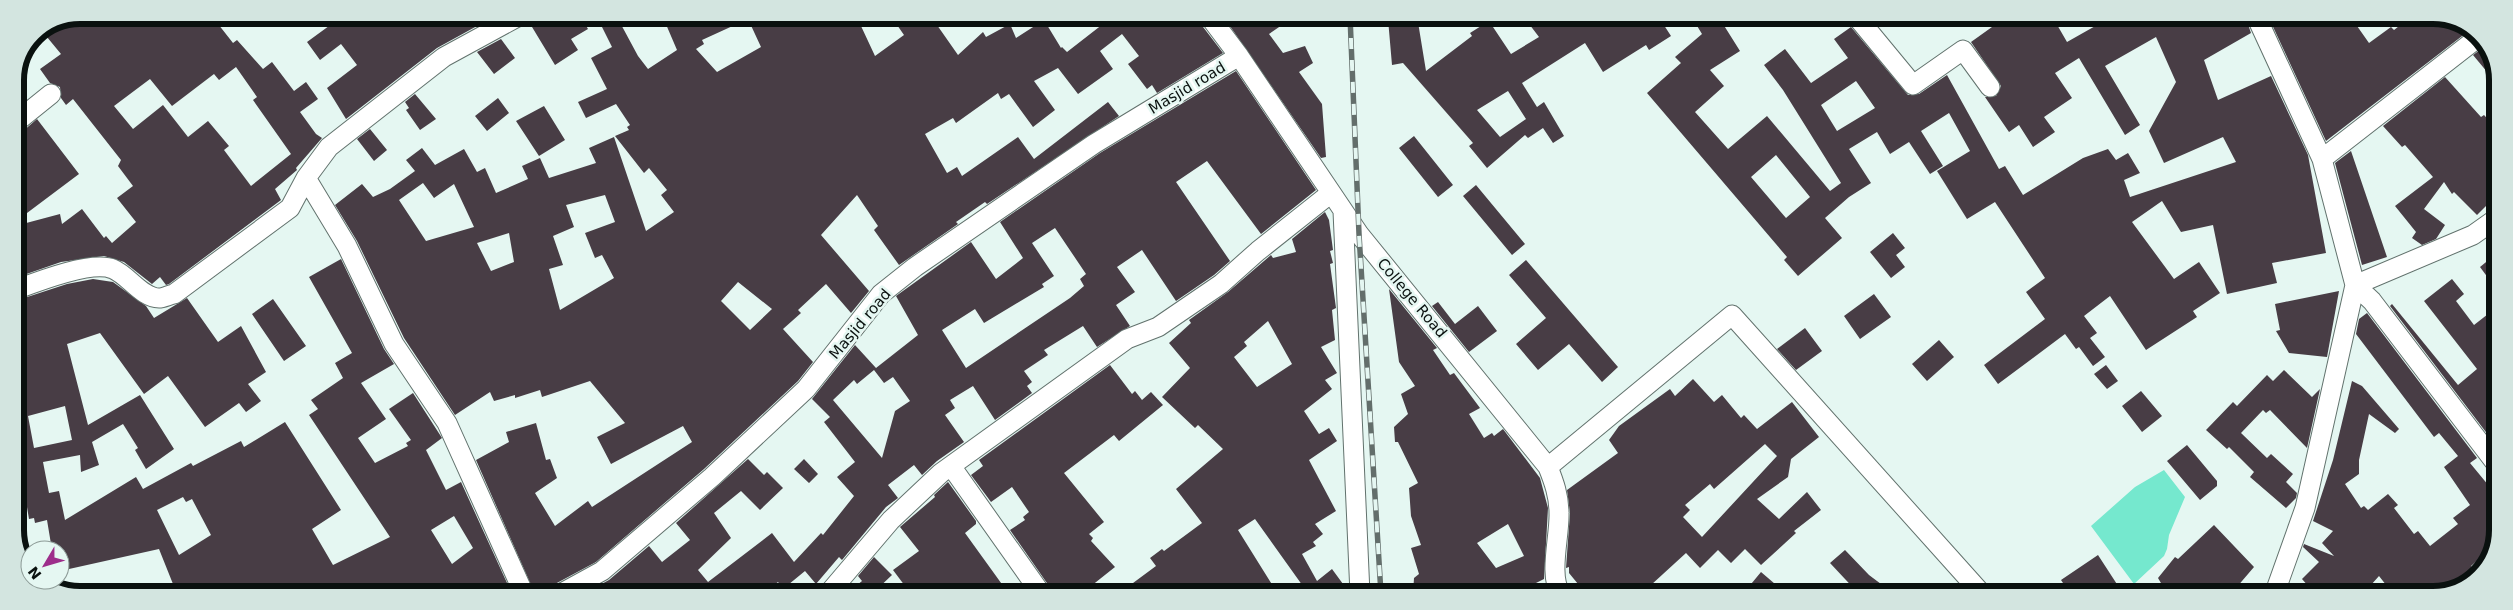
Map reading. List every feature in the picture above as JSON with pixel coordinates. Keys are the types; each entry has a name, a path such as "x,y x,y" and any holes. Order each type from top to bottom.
{"street":[{"path":"24,287 54,275 103,267 114,269 151,296 159,298 174,294 290,208 306,178 329,147 444,58 505,24"},
{"name":"College Road","path":"1215,24 1239,56 1359,234 1548,467 1556,488 1559,513 1555,580 1557,586"},
{"path":"1863,24 1913,85 1963,50 1990,87"},
{"path":"2260,24 2322,159 2355,286 2306,508 2281,586"},
{"path":"2322,159 2473,41"},
{"name":"Masjid road","path":"574,586 602,570 712,477 806,389 882,294 915,267 1094,144 1239,56"},
{"path":"24,116 51,94"},
{"path":"306,178 347,246 394,344 447,423 520,586"},
{"path":"835,586 891,520 951,466 1127,339 1158,327 1222,284 1258,250 1331,194"},
{"path":"1344,211 1360,586"},
{"path":"2355,286 2473,235 2489,224"},
{"path":"2355,286 2372,301 2489,455"},
{"path":"1548,467 1732,315 1975,586"},
{"path":"951,466 1036,586"}],"shaded area":[{"path":"2164,470 2185,497 2169,535 2164,556 2134,584 2091,526 2135,487"}],"building":[{"path":"218,24 233,43 237,40 263,69 272,62 294,91 306,82 318,99 300,112 316,134 322,138 296,168 297,170 275,189 281,200 169,284 166,285 160,277 152,284 124,262 104,256 61,262 24,275 24,224 60,214 62,224 82,209 104,238 106,236 112,243 136,222 117,198 133,186 118,166 121,160 73,99 66,105 61,98 60,87 50,83 40,69 61,54 46,36 58,28 69,25","holes":["236,67 257,97 253,100 291,154 251,186 224,150 229,146 208,121 188,137 163,105 133,129 114,106 150,79 172,106 214,74 219,80"]},
{"path":"332,24 481,24 437,48 346,119 327,88 357,65 341,44 320,60 307,42"},
{"path":"530,24 585,24 588,29 571,39 578,50 555,65"},
{"path":"603,24 621,24 638,56 648,69 677,50 666,24 737,24 702,40 704,44 696,49 717,72 761,47 750,24 865,24 861,26 875,56 904,35 896,24 936,24 958,55 983,32 986,37 1010,24 1016,38 1038,24 1046,24 1061,48 1067,52 1103,24 1201,24 1223,53 1157,93 1152,85 1147,89 1128,64 1139,56 1122,34 1100,51 1113,69 1078,94 1058,68 1034,81 1055,110 1033,127 1009,94 1001,99 998,93 956,123 953,118 925,134 947,173 957,167 962,176 1018,137 1034,159 1108,102 1119,116 987,204 985,202 956,222 958,224 899,265 874,230 878,226 857,195 821,235 869,291 851,313 826,284 798,310 801,313 783,329 813,362 798,381 704,469 596,562 554,586 531,586 476,460 509,442 506,432 536,423 546,460 550,459 557,478 535,493 555,526 588,501 592,507 692,442 683,426 611,464 597,437 625,423 590,381 542,397 540,390 515,398 515,395 494,401 490,392 455,415 404,338 357,241 335,205 362,184 373,197 390,189 415,171 406,160 422,148 435,165 464,149 477,172 485,168 496,193 528,179 522,166 540,158 549,178 596,163 589,148 614,137 646,231 674,212 661,195 667,190 649,168 644,173 615,136 629,130 627,127 630,125 616,104 586,118 578,102 607,89 591,58 612,47 601,25","holes":["423,183 434,198 454,184 474,227 426,241 399,200","605,195 615,222 585,233 595,258 602,255 614,278 560,310 549,269 563,265 553,236 574,227 566,205","509,233 514,262 491,271 477,243","738,282 772,309 750,330 721,301"]},
{"path":"1229,24 1281,24 1269,34 1283,53 1305,46 1313,63 1299,72 1322,104 1326,157 1321,158"},
{"path":"1388,24 1418,24 1426,71 1472,36 1470,33 1484,24 1491,24 1511,54 1539,37 1529,24 1663,24 1671,36 1649,50 1646,45 1603,72 1585,43 1522,83 1537,107 1544,102 1564,136 1553,143 1543,128 1528,138 1525,135 1487,168 1469,146 1473,143 1403,63 1392,65","holes":["1508,91 1526,119 1500,137 1477,110"]},
{"path":"1696,24 1723,24 1740,51 1710,70 1724,86 1695,112 1728,149 1767,116 1830,191 1841,183 1783,90 1764,65 1785,49 1811,83 1848,58 1834,39 1851,27 1908,95 1919,94 1947,75 1999,169 2005,166 2023,195 2083,158 2108,149 2116,160 2128,153 2140,173 2124,180 2130,197 2236,162 2223,137 2164,163 2149,131 2176,82 2156,37 2105,66 2140,125 2125,135 2079,58 2055,73 2072,98 2044,117 2055,132 2033,147 2019,125 2009,132 1985,97 1996,96 2001,86 1971,42 1992,27 1990,24 2057,24 2067,42 2099,24 2248,24 2251,33 2204,60 2218,100 2271,76 2308,155 2326,253 2272,263 2277,283 2227,294 2213,225 2181,232 2162,201 2132,222 2174,279 2199,262 2220,293 2193,311 2197,317 2146,350 2110,296 2084,316 2097,333 2090,338 2105,357 2093,366 2079,347 2076,349 2065,334 1998,384 1984,365 2045,319 2026,292 2045,278 1995,202 1967,219 1937,171 1970,151 1949,113 1921,131 1943,166 1930,174 1909,142 1890,154 1877,132 1849,149 1871,183 1849,197 1825,218 1842,238 1798,276 1784,260 1787,257 1647,93 1681,63 1675,57 1702,34","holes":["1856,81 1875,108 1837,131 1821,105","1776,155 1810,197 1786,218 1751,177"]},
{"path":"2272,24 2356,24 2369,43 2391,27 2394,30 2402,24 2444,25 2465,34 2326,141"},
{"path":"501,39 515,58 494,74 477,52"},
{"path":"2480,50 2485,58 2489,74 2473,55"},
{"path":"1236,71 1316,190 1261,234 1207,161 1176,182 1230,261 1214,275 1176,301 1142,250 1117,267 1135,292 1116,305 1130,326 1097,347 1083,326 1044,350 1048,355 1024,371 1032,382 1027,386 1032,393 995,420 973,386 950,400 955,408 945,415 964,442 937,461 922,475 914,465 888,485 898,498 886,507 842,560 839,557 816,584 805,571 787,586 781,586 778,582 773,586 598,586 609,580 649,546 662,562 690,540 676,523 748,459 764,475 767,472 783,488 760,510 741,491 714,513 731,538 698,570 708,582 772,533 794,562 821,533 823,535 854,496 837,477 855,462 824,422 830,417 812,399 855,345 876,368 918,335 896,296 971,242 996,279 1023,258 1000,222 1100,153","holes":["1055,228 1086,274 1080,279 1084,286 1070,298 966,368 942,330 975,309 984,323 1044,287 1042,284 1054,276 1032,243","874,370 884,383 893,377 910,401 895,411 882,458 833,400 854,380 857,384"]},
{"path":"2445,77 2481,117 2484,115 2489,120 2489,203 2477,215 2454,192 2452,194 2444,182 2424,209 2445,225 2436,239 2422,245 2412,238 2416,232 2395,206 2433,177 2405,145 2402,147 2383,126"},
{"path":"415,94 436,119 420,130 406,110 409,108 405,102"},
{"path":"498,98 509,113 487,131 475,116"},
{"path":"544,106 565,140 539,156 516,121"},
{"path":"37,119 79,174 24,215 24,130"},
{"path":"370,129 387,150 374,161 357,139"},
{"path":"1414,136 1453,185 1438,197 1399,148"},
{"path":"2351,151 2387,257 2362,265 2335,163"},
{"path":"1476,185 1525,244 1512,255 1463,196"},
{"path":"1325,212 1329,220 1333,250 1330,251 1333,263 1330,264 1336,308 1332,310 1335,340 1321,347 1337,373 1325,380 1332,389 1304,411 1319,434 1329,428 1337,441 1309,460 1336,511 1315,524 1323,534 1313,542 1316,546 1302,554 1317,581 1332,569 1343,584 1340,586 1303,586 1255,519 1238,530 1273,586 1135,586 1133,583 1156,566 1150,558 1162,549 1164,551 1202,523 1176,489 1223,449 1198,425 1195,428 1162,397 1190,368 1169,343 1191,323 1189,320 1228,292 1271,255 1273,258 1296,252 1292,239","holes":["1268,321 1292,364 1257,387 1234,357 1247,346 1244,342"]},
{"path":"1893,233 1905,248 1896,255 1905,267 1891,278 1870,252"},
{"path":"341,259 384,349 394,364 361,383 386,419 358,438 375,463 408,446 406,443 411,440 389,409 413,393 442,438 426,450 446,490 461,482 508,586 174,586 159,549 70,569 70,540 50,540 47,520 35,523 34,518 29,519 24,489 24,298 67,284 93,279 113,282 146,306 154,318 187,298 218,342 241,326 266,372 248,384 261,401 246,412 239,403 205,427 168,376 144,394 100,333 67,344 88,425 140,395 174,449 146,469 135,450 138,448 123,424 92,442 99,465 81,472 80,455 43,462 49,493 59,491 65,520 136,477 143,489 191,463 193,466 241,441 244,447 285,422 341,510 312,529 333,565 390,537 309,415 318,409 311,400 343,378 335,363 352,353 309,277","holes":["65,406 72,440 34,448 28,416","183,497 186,502 192,499 211,535 179,555 157,510","454,516 473,548 452,564 431,530"]},
{"path":"1526,260 1618,367 1602,382 1569,344 1538,370 1516,344 1546,318 1509,275"},
{"path":"2489,260 2489,279 2480,267"},
{"path":"2452,279 2464,294 2456,301 2474,325 2489,313 2489,436 2390,306 2392,304 2458,385 2477,369 2424,301"},
{"path":"1389,289 1437,348 1433,350 1450,375 1454,373 1480,408 1469,414 1484,438 1492,433 1494,436 1503,429 1540,478 1548,508 1544,579 1530,586 1414,586 1414,578 1419,574 1411,548 1421,545 1411,516 1409,488 1418,483 1398,442 1395,442 1394,427 1408,414 1401,394 1415,386 1399,362","holes":["1508,524 1524,556 1496,568 1477,543"]},
{"path":"2339,291 2327,357 2289,353 2276,331 2280,330 2275,304"},
{"path":"1874,294 1891,317 1860,339 1844,316"},
{"path":"273,299 306,346 284,361 252,314"},
{"path":"1438,302 1455,324 1478,306 1497,331 1469,352 1432,306"},
{"path":"2367,313 2477,458 2470,463 2489,486 2489,530 2485,552 2471,566 2473,569 2470,572 2461,579 2451,583 2433,586 2387,586 2379,576 2370,586 2308,586 2302,579 2319,562 2303,547 2304,544 2334,556 2322,543 2333,531 2313,521 2333,460 2352,381 2362,386 2399,429 2395,433 2369,414 2359,460 2359,474 2345,484 2361,508 2364,506 2368,510 2388,494 2398,505 2394,508 2414,534 2418,531 2430,546 2458,524 2453,518 2470,505 2444,467 2458,456 2439,433 2434,437 2356,334 2359,319"},
{"path":"1805,328 1822,351 1796,370 1777,349"},
{"path":"1939,340 1954,357 1927,381 1912,364"},
{"path":"1110,365 1132,394 1135,391 1142,400 1151,392 1163,405 1119,441 1114,435 1064,473 1104,522 1089,534 1093,538 1091,541 1115,567 1091,586 1049,586 1010,530 1025,520 1023,517 1029,512 1012,487 991,502 971,475 983,466 979,460"},
{"path":"2106,365 2118,381 2107,389 2094,374"},
{"path":"2284,370 2312,397 2320,389 2307,448 2270,410 2266,413 2263,410 2241,433 2267,458 2271,454 2293,474 2286,482 2297,493 2296,498 2286,508 2250,477 2254,472 2229,447 2227,449 2206,430 2233,402 2237,406 2267,375 2273,381"},
{"path":"1693,379 1714,402 1722,395 1741,418 1744,415 1757,429 1792,402 1819,437 1791,459 1788,477 1757,499 1779,519 1807,492 1821,510 1794,531 1796,533 1761,565 1745,549 1731,563 1718,550 1700,568 1686,553 1652,586 1580,586 1569,573 1569,567 1566,568 1570,513 1567,490 1618,453 1609,440 1619,426 1670,389 1675,396","holes":["1765,444 1777,456 1702,537 1683,517 1690,510 1685,505 1710,484 1714,489"]},
{"path":"2141,391 2162,416 2142,432 2122,406"},
{"path":"2187,445 2217,481 2217,486 2200,500 2167,461"},
{"path":"804,459 818,474 809,483 794,469"},
{"path":"948,482 976,521 976,524 965,533 1003,586 905,586 893,570 919,551 900,527 935,497 934,495"},
{"path":"2214,525 2254,567 2238,586 2163,586 2158,578 2175,557 2178,559"},
{"path":"1845,550 1869,575 1881,584 1879,586 1852,586 1830,563"},
{"path":"2098,555 2118,586 2065,586 2061,580"},
{"path":"874,557 892,575 880,586 856,586 862,581 858,576"},
{"path":"1761,572 1777,586 1749,586"}],"railway":[{"path":"1350,24 1359,234 1381,586"}]}
